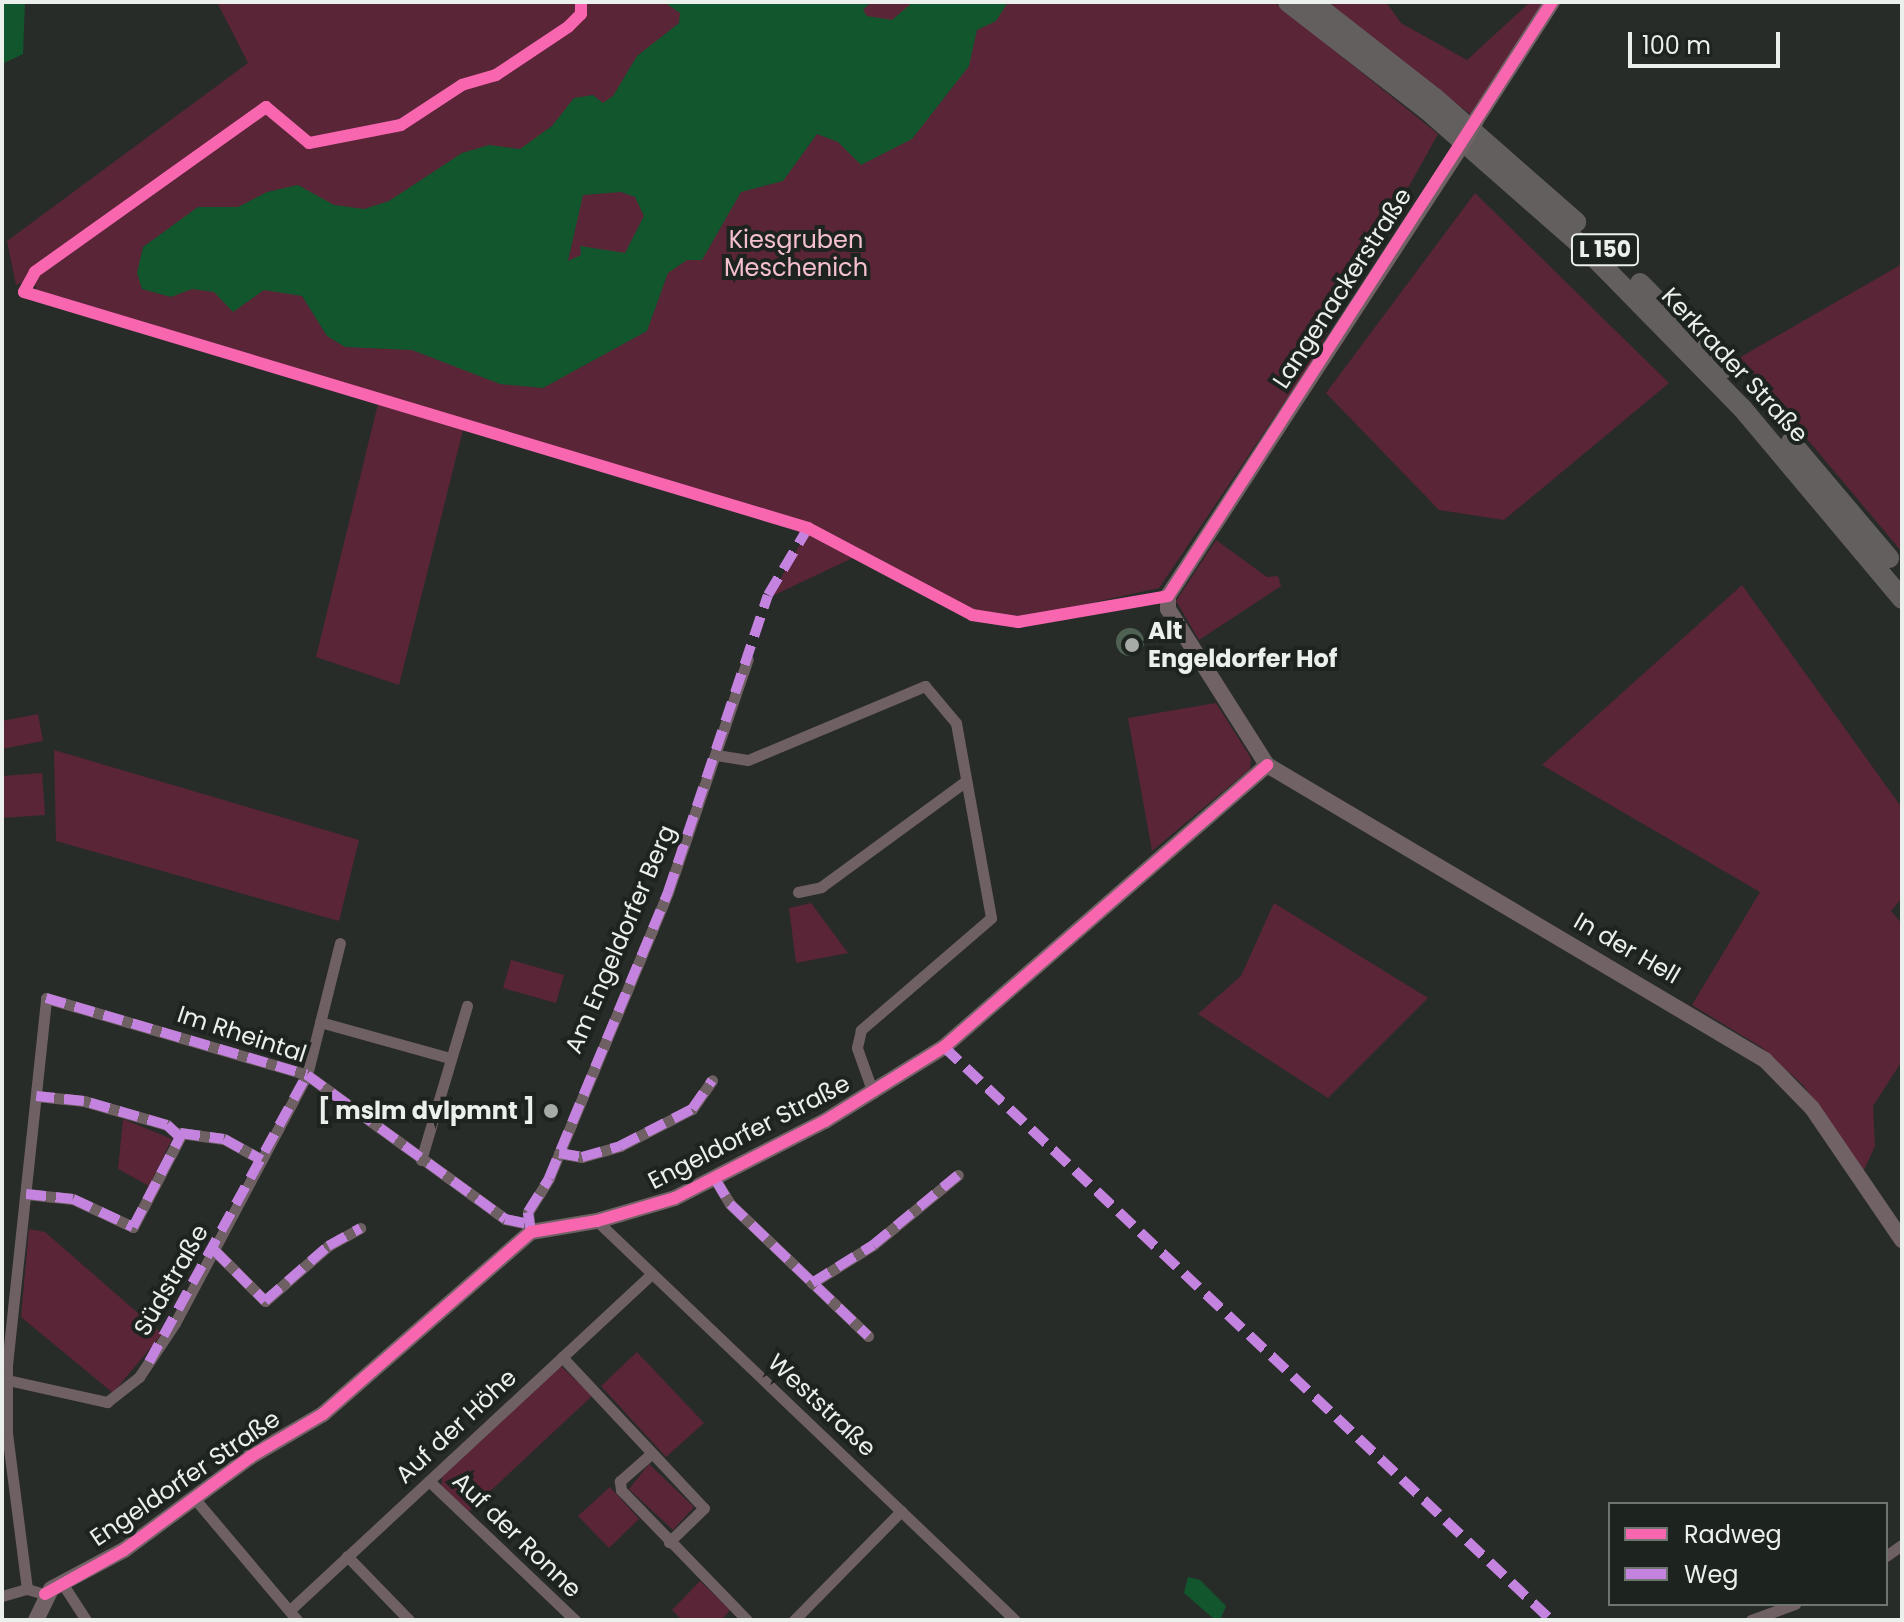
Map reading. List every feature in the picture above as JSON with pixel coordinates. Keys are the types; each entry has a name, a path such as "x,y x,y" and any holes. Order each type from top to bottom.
{"highway":[{"name":"Kerkrader Straße","path":"1288,2 1426,109 1590,253 1761,429 1902,599"},
{"name":"Kerkrader Straße","path":"1312,2 1526,174 1675,316 1819,474 1902,576"}],"street":[{"name":"Langenackerstraße","path":"1267,765 1168,609 1168,596 1552,2"},
{"name":"Am Engeldorfer Berg","path":"529,1228 528,1212 559,1153 668,892 748,659"},
{"path":"716,755 748,760 925,686 956,723 991,918 861,1030 857,1048 873,1093"},
{"name":"Engeldorfer Straße","path":"45,1594 124,1550 366,1380 529,1228 597,1221 715,1179 873,1093 967,1030 1267,765"},
{"name":"In der Hell","path":"1267,765 1765,1060 1812,1108 1902,1240"},
{"path":"798,892 821,887 966,781"},
{"name":"Südstraße","path":"4,1380 107,1402 117,1399 166,1336 307,1075 340,943"},
{"name":"Im Rheintal","path":"36,1096 46,998 307,1075 505,1219 529,1228"},
{"path":"421,1160 467,1006"},
{"path":"320,1022 450,1058"},
{"path":"559,1153 582,1157 620,1146 692,1109 712,1080"},
{"path":"27,1589 15,1502 4,1380 36,1096 84,1101 180,1133 224,1139 262,1160"},
{"path":"26,1194 73,1199 133,1227 180,1133"},
{"path":"812,1283 873,1245 958,1175"},
{"path":"715,1179 730,1204 868,1336"},
{"name":"Weststraße","path":"597,1221 1015,1620"},
{"path":"214,1250 265,1301 328,1246 360,1228"},
{"name":"Auf der Höhe","path":"294,1615 347,1556 652,1274"},
{"path":"562,1357 704,1508 669,1542"},
{"path":"652,1453 619,1486 669,1542 747,1620"},
{"name":"Auf der Ronne","path":"429,1481 575,1620"},
{"path":"194,1498 294,1615"},
{"path":"2,1509 15,1502"},
{"path":"794,1620 901,1511"},
{"path":"347,1556 409,1620"},
{"path":"62,1583 86,1620"},
{"path":"2,1596 27,1589 45,1594 36,1620"},
{"path":"1751,1620 1790,1606"}],"green space":[{"name":"Kiesgruben Meschenich","path":"217,2 1274,2 1438,134 1309,366 1159,588 1022,618 985,614 941,598 861,554 770,597 802,541 793,520 36,291 35,277 16,285 7,241 248,63"},
{"path":"1317,2 1386,2 1401,23 1467,60 1530,2 1547,2 1473,116"},
{"path":"1475,193 1669,383 1504,520 1439,510 1326,393"},
{"path":"1902,264 1902,552 1739,358"},
{"path":"378,404 463,430 399,685 316,657"},
{"path":"1216,540 1267,577 1278,576 1281,586 1199,640 1176,601"},
{"path":"1742,585 1902,808 1902,898 1891,911 1902,924 1902,1061 1873,1106 1875,1146 1864,1170 1803,1085 1761,1047 1692,1005 1760,892 1542,765"},
{"path":"1216,703 1251,758 1250,769 1152,851 1128,718"},
{"path":"38,714 43,741 2,749 2,721"},
{"path":"54,750 359,840 339,921 56,841"},
{"path":"42,773 45,815 2,818 2,776"},
{"path":"811,903 848,953 796,963 789,908"},
{"path":"1274,903 1428,998 1328,1098 1198,1014 1241,976"},
{"path":"511,960 564,975 556,1003 503,988"},
{"path":"123,1119 172,1139 149,1186 118,1169"},
{"path":"29,1229 45,1232 162,1334 113,1393 21,1317"},
{"path":"637,1352 704,1423 666,1457 601,1386"},
{"path":"561,1366 592,1396 467,1513 441,1487 443,1473"},
{"path":"649,1464 694,1507 673,1530 629,1489"},
{"path":"610,1487 639,1519 609,1548 578,1516"},
{"path":"700,1581 730,1610 722,1620 682,1620 672,1610"}],"shaded area":[{"path":"2,2 25,2 23,54 2,64"},
{"path":"664,2 871,2 863,10 867,16 892,20 913,2 1008,2 996,21 977,30 969,66 912,139 861,165 838,142 817,134 783,181 741,192 702,260 687,260 668,273 647,331 543,388 500,384 412,350 345,347 327,336 302,296 264,290 233,312 214,292 192,289 171,297 142,289 137,273 143,247 198,207 238,207 267,192 298,185 334,205 364,209 389,201 462,153 489,145 520,149 552,126 574,98 593,95 603,103 613,96 637,56 679,23 680,13","holes":["621,192 635,197 644,216 625,253 580,246 581,255 568,261 583,195"]},
{"path":"1188,1577 1200,1580 1226,1606 1221,1618 1214,1619 1184,1593"}],"building":[{"name":"Alt Engeldorfer Hof","path":"1130,628 1140,632 1144,642 1140,652 1130,656 1120,652 1116,642 1120,632"}],"marked path":[{"path":"531,1232 528,1212 549,1178 668,892 768,595 808,528 803,526"},
{"path":"46,998 307,1075 505,1219 528,1224"},
{"path":"944,1047 1551,1620"},
{"path":"149,1362 307,1075"},
{"path":"559,1153 582,1157 620,1146 692,1109 712,1080"},
{"path":"26,1194 73,1199 133,1227 180,1137 167,1125 84,1101 36,1096"},
{"path":"180,1133 224,1139 262,1160"},
{"path":"812,1283 873,1245 958,1175"},
{"path":"715,1179 730,1204 868,1336"},
{"path":"214,1250 265,1301 328,1246 360,1228"}],"cycle path":[{"path":"581,2 581,14 568,27 496,75 462,85 401,125 309,143 266,107 35,272 24,292 808,528 972,615 1018,622 1168,596 1552,2"},
{"path":"45,1594 124,1550 250,1457 323,1414 531,1232 597,1221 675,1198 825,1121 944,1047 1267,765"}],"place":[{"name":"Alt Engeldorfer Hof","path":"1132,645"},
{"name":"[ mslm dvlpmnt ]","path":"551,1111"}]}
